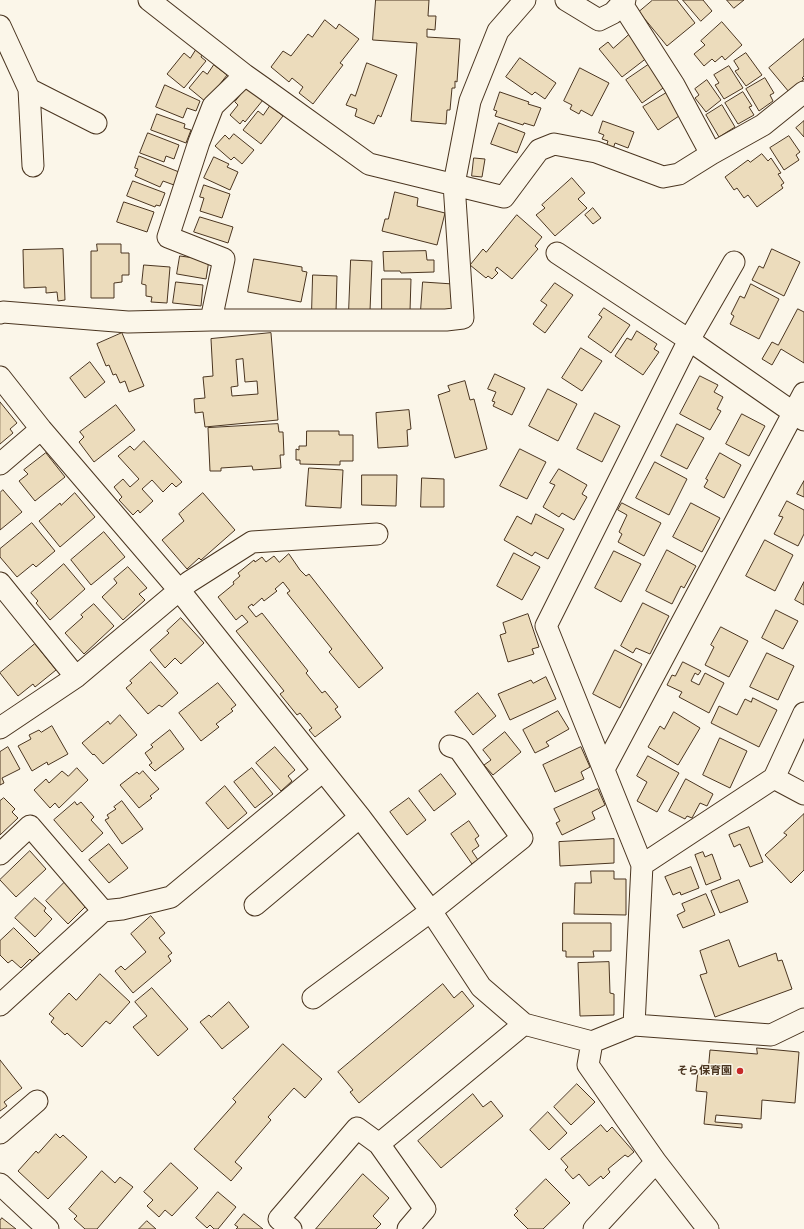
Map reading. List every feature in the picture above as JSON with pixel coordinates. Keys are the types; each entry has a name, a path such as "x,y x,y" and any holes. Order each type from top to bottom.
{"street":[{"path":"149,0 245,76 369,164 504,197 539,150 554,144 596,152 663,177 679,174 763,124 804,92"},
{"path":"0,313 128,322 211,320 446,320 463,318 454,184 470,101 498,31 525,0"},
{"path":"566,0 599,20 614,13 624,2 674,85 712,154"},
{"path":"0,26 29,89 33,166"},
{"path":"211,320 224,259 168,237 199,142 213,106 245,76"},
{"path":"29,89 96,123"},
{"path":"557,253 689,340 799,416"},
{"path":"634,1025 642,865 546,626 689,340 734,262"},
{"path":"0,377 41,430 179,590 360,817 431,911 481,987 524,1024 592,1042 634,1025 772,1035 804,1019"},
{"path":"604,769 799,416 804,393"},
{"path":"0,464 41,430"},
{"path":"0,728 76,677 179,590 252,542 377,534"},
{"path":"0,583 76,677"},
{"path":"642,865 774,778 804,713"},
{"path":"313,998 431,911 522,838 458,750 450,746"},
{"path":"0,1005 8,988 103,911 122,909 171,897 323,771"},
{"path":"774,778 804,794"},
{"path":"255,904 360,817"},
{"path":"0,854 30,826 103,911"},
{"path":"380,1144 524,1024"},
{"path":"592,1042 588,1065 656,1162 708,1229"},
{"path":"0,1133 37,1101"},
{"path":"291,1229 279,1219 357,1128 380,1144 425,1209 408,1229"},
{"path":"594,1229 656,1162"},
{"path":"0,1184 48,1229"}],"building":[{"path":"376,0 429,0 428,16 436,16 435,30 427,29 427,37 460,39 457,82 455,81 455,88 452,88 450,110 447,110 446,124 411,121 417,43 373,40"},
{"path":"653,0 677,0 695,23 667,46 639,12"},
{"path":"683,0 703,0 712,11 701,21"},
{"path":"727,0 744,0 734,8"},
{"path":"325,20 336,29 339,24 359,39 340,63 343,65 313,104 299,93 303,87 292,78 289,82 271,67 283,51 291,56 308,34 312,37"},
{"path":"722,22 742,45 725,60 722,56 715,62 712,59 704,66 694,54 705,45 701,41"},
{"path":"630,34 648,57 622,77 599,49 608,42 613,48"},
{"path":"804,39 804,76 802,78 804,79 789,92 769,68"},
{"path":"196,50 206,61 184,88 167,74 184,53 190,58"},
{"path":"746,53 762,75 746,86 735,71 739,69 734,61"},
{"path":"520,58 556,83 545,99 535,92 532,95 506,77"},
{"path":"367,63 397,75 381,117 378,115 374,124 355,116 357,109 346,105 351,94 355,96"},
{"path":"651,63 666,86 642,103 626,80"},
{"path":"214,65 227,75 206,102 189,88 203,71 207,74"},
{"path":"729,66 743,88 724,99 715,85 719,83 714,75"},
{"path":"580,68 609,83 592,116 581,110 579,114 570,109 572,105 564,101"},
{"path":"765,78 774,93 770,95 773,101 759,111 746,89"},
{"path":"707,80 721,100 706,112 695,98 699,95 695,89"},
{"path":"165,85 200,101 196,111 187,108 183,118 156,107"},
{"path":"247,87 263,100 245,122 243,120 240,124 230,115 238,105 235,102"},
{"path":"500,92 529,102 528,104 541,108 534,126 524,123 523,125 495,116 497,111 494,110"},
{"path":"668,92 682,114 658,130 643,107"},
{"path":"743,92 752,106 749,107 754,115 738,124 725,103"},
{"path":"722,105 735,127 719,137 706,115"},
{"path":"270,106 283,116 261,144 243,130 258,111 263,115"},
{"path":"157,114 185,124 184,128 191,130 186,143 151,130"},
{"path":"603,121 634,132 628,148 615,143 613,149 606,147 608,141 602,139 604,135 599,133"},
{"path":"804,121 804,137 796,128"},
{"path":"499,123 525,133 517,153 491,144"},
{"path":"148,133 179,145 174,159 166,156 164,162 140,153"},
{"path":"234,134 254,150 242,164 234,157 231,160 215,146 225,135 229,139"},
{"path":"789,136 800,152 796,155 799,160 784,170 770,148"},
{"path":"762,154 768,161 771,158 781,173 778,174 784,183 781,185 783,188 757,207 748,195 744,198 737,188 734,190 725,177 748,160 750,162"},
{"path":"139,156 179,172 174,185 163,181 160,187 135,176 138,169 135,168"},
{"path":"214,157 229,164 227,167 238,172 230,190 204,178"},
{"path":"474,158 485,159 482,177 472,176"},
{"path":"572,178 585,193 578,199 587,208 555,236 536,215 545,208 542,205"},
{"path":"133,181 165,193 160,206 156,205 155,207 127,196"},
{"path":"204,185 230,194 222,218 200,211 204,198 200,197"},
{"path":"395,192 418,198 417,206 445,213 437,245 382,231 385,219 388,219"},
{"path":"124,202 154,212 147,232 117,222"},
{"path":"593,208 601,218 593,224 585,215"},
{"path":"517,215 542,237 535,246 538,249 512,279 497,267 495,270 498,273 492,279 488,276 486,278 470,265 483,249 486,252"},
{"path":"200,217 233,227 228,243 194,232"},
{"path":"97,244 121,244 121,253 129,253 129,275 122,275 122,282 114,283 114,298 91,298 91,251 97,251"},
{"path":"63,249 65,300 58,301 57,292 46,293 46,287 24,288 23,250"},
{"path":"772,249 800,262 784,296 752,280 759,266 763,268"},
{"path":"426,251 427,260 434,260 434,272 401,273 400,271 384,271 383,252"},
{"path":"180,256 209,260 206,279 177,274"},
{"path":"254,259 302,267 302,271 307,272 301,302 248,292"},
{"path":"351,260 372,261 370,311 349,311"},
{"path":"144,265 170,267 167,303 151,302 152,297 146,296 146,285 142,284"},
{"path":"313,275 337,276 336,312 312,311"},
{"path":"382,279 411,279 410,311 382,314"},
{"path":"176,282 203,285 201,306 173,303"},
{"path":"423,282 453,284 455,312 421,310"},
{"path":"555,283 573,295 545,333 533,324 547,305 541,301"},
{"path":"751,284 779,299 759,339 730,324 734,316 731,314 740,296 744,298"},
{"path":"604,308 630,325 611,353 588,337 602,317 599,315"},
{"path":"798,309 804,312 804,363 781,349 772,365 762,359 772,342 778,345"},
{"path":"637,331 657,344 654,349 659,352 643,375 615,356 627,338 631,340"},
{"path":"122,333 144,386 129,392 125,381 120,383 116,374 113,375 109,365 106,366 97,344"},
{"path":"271,333 278,420 205,427 203,412 195,413 194,399 205,398 203,377 213,376 211,339","holes":["243,359 245,382 257,381 258,394 232,396 231,387 238,386 236,360"]},
{"path":"581,348 602,361 582,391 562,378"},
{"path":"90,362 105,382 85,398 70,378"},
{"path":"495,374 525,388 512,415 493,406 495,402 492,401 496,392 488,389"},
{"path":"700,376 718,385 714,392 723,397 717,409 721,411 710,430 680,414"},
{"path":"465,381 470,400 474,399 487,449 455,458 438,395 450,391 448,386"},
{"path":"548,389 577,404 558,441 529,426"},
{"path":"0,402 17,423 10,429 13,433 0,444"},
{"path":"116,405 135,430 94,462 79,442 84,437 80,432"},
{"path":"409,410 411,429 407,430 408,446 378,448 376,413"},
{"path":"595,413 620,426 602,462 577,449"},
{"path":"742,414 765,426 749,456 726,444"},
{"path":"278,424 279,432 283,432 284,455 280,455 281,468 253,470 252,466 221,468 221,471 210,471 208,428"},
{"path":"677,424 704,438 687,469 661,456"},
{"path":"307,431 339,431 339,435 353,435 353,461 340,461 340,465 300,464 300,460 296,460 296,449 299,450 299,446 306,446"},
{"path":"144,441 182,482 176,487 172,483 163,492 152,480 142,489 153,501 140,513 138,510 133,515 119,500 122,497 114,487 123,479 130,487 139,479 118,456 130,446 134,450"},
{"path":"520,449 546,462 527,499 500,486"},
{"path":"46,453 65,477 35,501 19,481 28,474 24,470"},
{"path":"720,453 741,465 724,498 704,487 708,480 706,479"},
{"path":"655,462 687,479 669,515 636,498"},
{"path":"309,468 343,470 341,508 306,506"},
{"path":"559,469 587,485 582,494 587,497 574,520 562,513 559,517 543,507 555,485 550,483"},
{"path":"362,475 397,475 396,506 362,505"},
{"path":"422,478 444,479 444,507 421,507"},
{"path":"804,481 804,497 797,494"},
{"path":"3,490 22,512 0,530 0,493"},
{"path":"75,493 95,517 60,547 39,521 60,503 61,505"},
{"path":"203,493 235,530 201,560 199,558 187,569 162,540 184,521 179,514"},
{"path":"787,501 804,510 804,534 798,546 774,534 783,517 779,516"},
{"path":"622,503 661,523 644,556 618,542 622,534 619,532 627,515 618,510"},
{"path":"691,503 720,518 702,552 673,537"},
{"path":"536,514 564,529 548,559 535,552 532,556 504,540 517,516 531,524"},
{"path":"32,523 55,551 36,567 33,564 17,577 0,557 0,549"},
{"path":"104,532 125,557 91,585 71,560"},
{"path":"765,540 793,555 775,591 746,576"},
{"path":"667,550 696,566 684,588 681,586 672,604 646,591"},
{"path":"614,551 641,564 621,602 595,588"},
{"path":"514,553 540,567 522,600 497,586"},
{"path":"289,554 306,576 309,574 383,668 359,688 329,652 332,649 287,593 290,591 283,582 275,589 277,591 264,601 262,598 253,606 252,604 248,607 256,617 262,613 308,671 306,673 322,693 325,691 338,707 335,709 341,717 315,737 309,730 312,728 300,713 297,715 280,694 284,691 236,631 248,622 242,615 236,620 218,597 234,584 233,582 240,576 238,573 254,560 255,562 262,557 266,562 274,556 279,562"},
{"path":"64,564 85,589 50,620 36,603 38,601 31,593"},
{"path":"128,567 147,588 139,594 145,600 123,620 102,597 117,583 114,579"},
{"path":"804,582 804,605 795,600"},
{"path":"643,603 669,616 650,654 636,648 633,653 621,646"},
{"path":"94,604 114,626 84,654 65,633 83,617 81,615"},
{"path":"776,610 798,621 783,649 762,638"},
{"path":"528,614 539,647 532,649 534,654 508,662 500,635 506,633 503,623"},
{"path":"181,618 204,643 181,664 175,658 165,668 150,650 169,633 167,631"},
{"path":"721,627 748,641 729,677 705,665 714,647 711,645"},
{"path":"35,644 56,670 35,687 33,684 18,696 0,673"},
{"path":"615,650 642,664 620,708 593,694"},
{"path":"767,653 794,666 778,700 750,687"},
{"path":"151,662 178,693 162,707 159,705 148,714 126,688 132,683 130,681"},
{"path":"683,662 701,671 698,675 695,673 691,681 699,685 705,673 724,683 709,713 679,697 682,692 667,685 672,675 675,676"},
{"path":"546,677 556,699 510,720 498,694 531,680 533,683"},
{"path":"218,683 236,705 231,709 233,711 216,724 219,727 201,741 179,713"},
{"path":"478,693 496,716 473,735 455,712"},
{"path":"753,698 777,710 759,747 711,723 719,706 737,715 745,699 751,702"},
{"path":"558,711 569,729 546,742 549,746 535,753 523,730"},
{"path":"674,712 700,728 678,765 648,747 660,726 664,729"},
{"path":"120,715 137,735 103,764 82,743 108,721 110,724"},
{"path":"52,726 68,754 48,765 47,762 32,771 18,746 31,739 29,735 39,730 41,732"},
{"path":"170,730 184,749 155,771 149,765 152,763 145,753 153,747 151,745"},
{"path":"505,732 521,752 493,775 484,765 491,760 483,750"},
{"path":"720,738 747,751 730,788 703,775"},
{"path":"8,747 20,769 2,778 4,783 0,785 0,752"},
{"path":"275,747 295,770 288,776 292,781 281,791 256,763"},
{"path":"581,747 590,767 581,772 584,779 555,792 543,765"},
{"path":"648,756 679,773 657,812 637,801 647,782 637,776"},
{"path":"77,768 88,780 59,808 55,803 50,808 34,790 46,779 49,783 62,771 68,776"},
{"path":"252,768 273,794 255,808 234,782"},
{"path":"143,771 159,789 150,796 152,798 139,808 120,785 137,772 139,774"},
{"path":"441,774 456,794 434,811 419,791"},
{"path":"686,779 713,794 707,806 700,803 692,818 687,816 685,819 669,811"},
{"path":"225,786 247,813 228,829 206,803"},
{"path":"598,789 605,805 592,812 595,819 562,835 556,823 560,821 554,809"},
{"path":"4,798 15,809 12,812 18,818 0,835 0,801"},
{"path":"409,798 426,820 407,835 390,812"},
{"path":"122,801 143,829 122,844 105,820 109,818 107,815 116,809 114,807"},
{"path":"75,802 77,805 81,802 94,817 91,820 103,833 82,852 54,820"},
{"path":"804,814 804,870 791,883 765,855 787,835 784,833"},
{"path":"469,821 479,836 475,839 479,846 472,851 478,860 472,864 451,834"},
{"path":"749,827 763,862 750,867 740,844 734,847 729,835"},
{"path":"614,839 614,863 560,866 559,842"},
{"path":"109,844 128,868 109,883 89,860"},
{"path":"30,851 46,869 16,897 0,880"},
{"path":"703,852 705,857 712,854 721,879 706,885 695,855"},
{"path":"691,867 699,888 681,895 680,892 673,895 665,877"},
{"path":"591,871 614,871 614,879 626,879 626,915 574,914 575,883 591,883"},
{"path":"739,880 748,902 720,913 711,891"},
{"path":"65,882 88,904 68,924 46,901"},
{"path":"706,894 715,915 683,928 677,915 685,911 682,904"},
{"path":"35,898 46,908 44,911 52,919 35,937 15,918"},
{"path":"151,916 165,933 159,938 172,953 168,956 171,961 133,993 115,971 121,966 125,970 146,952 131,934"},
{"path":"563,923 611,923 611,951 593,951 594,957 566,957 566,951 563,951"},
{"path":"14,928 40,954 32,961 30,959 21,968 12,960 8,963 0,955 0,941"},
{"path":"729,940 739,967 776,953 778,961 782,960 792,989 715,1017 700,975 707,973 700,951"},
{"path":"609,962 610,993 614,994 614,1015 580,1016 578,963"},
{"path":"100,974 130,1002 110,1024 106,1021 82,1047 67,1033 65,1035 51,1022 54,1018 49,1014 69,993 76,1000"},
{"path":"443,984 454,998 462,991 474,1006 359,1103 350,1092 353,1090 338,1072"},
{"path":"152,988 188,1029 158,1056 133,1027 147,1016 135,1002"},
{"path":"229,1002 249,1027 222,1049 200,1022 209,1015 211,1017"},
{"path":"283,1044 322,1079 305,1098 294,1088 268,1117 271,1120 235,1162 242,1168 231,1181 194,1149 236,1102 233,1099"},
{"path":"757,1048 799,1052 795,1103 762,1100 761,1119 716,1115 715,1122 742,1124 742,1128 704,1124 707,1092 696,1091 698,1071 708,1072 710,1050 757,1054"},
{"path":"0,1060 22,1088 4,1102 7,1106 0,1111"},
{"path":"577,1084 595,1102 571,1125 554,1107"},
{"path":"473,1094 483,1107 491,1101 503,1116 441,1168 418,1141"},
{"path":"548,1112 567,1133 549,1150 530,1130"},
{"path":"601,1125 607,1132 612,1127 634,1152 628,1157 625,1155 608,1169 610,1172 603,1179 601,1176 589,1186 579,1174 573,1179 565,1170 568,1167 561,1159"},
{"path":"56,1134 60,1138 63,1135 87,1157 48,1199 18,1171 36,1151 38,1153"},
{"path":"171,1163 198,1188 172,1216 165,1210 159,1217 147,1206 153,1200 144,1192"},
{"path":"102,1171 115,1183 120,1177 133,1187 97,1229 85,1229 74,1219 77,1216 69,1209"},
{"path":"363,1174 389,1198 373,1216 381,1224 376,1229 316,1229"},
{"path":"546,1179 570,1203 543,1229 528,1229 514,1215 518,1211 516,1209"},
{"path":"218,1192 236,1207 218,1229 214,1229 210,1225 207,1228 196,1218"},
{"path":"244,1214 263,1229 236,1229 238,1227 235,1225"},
{"path":"2,1218 16,1229 0,1229 0,1221"},
{"path":"147,1221 156,1229 139,1229"}],"place":[{"name":"そら保育園","path":"740,1071"}]}
